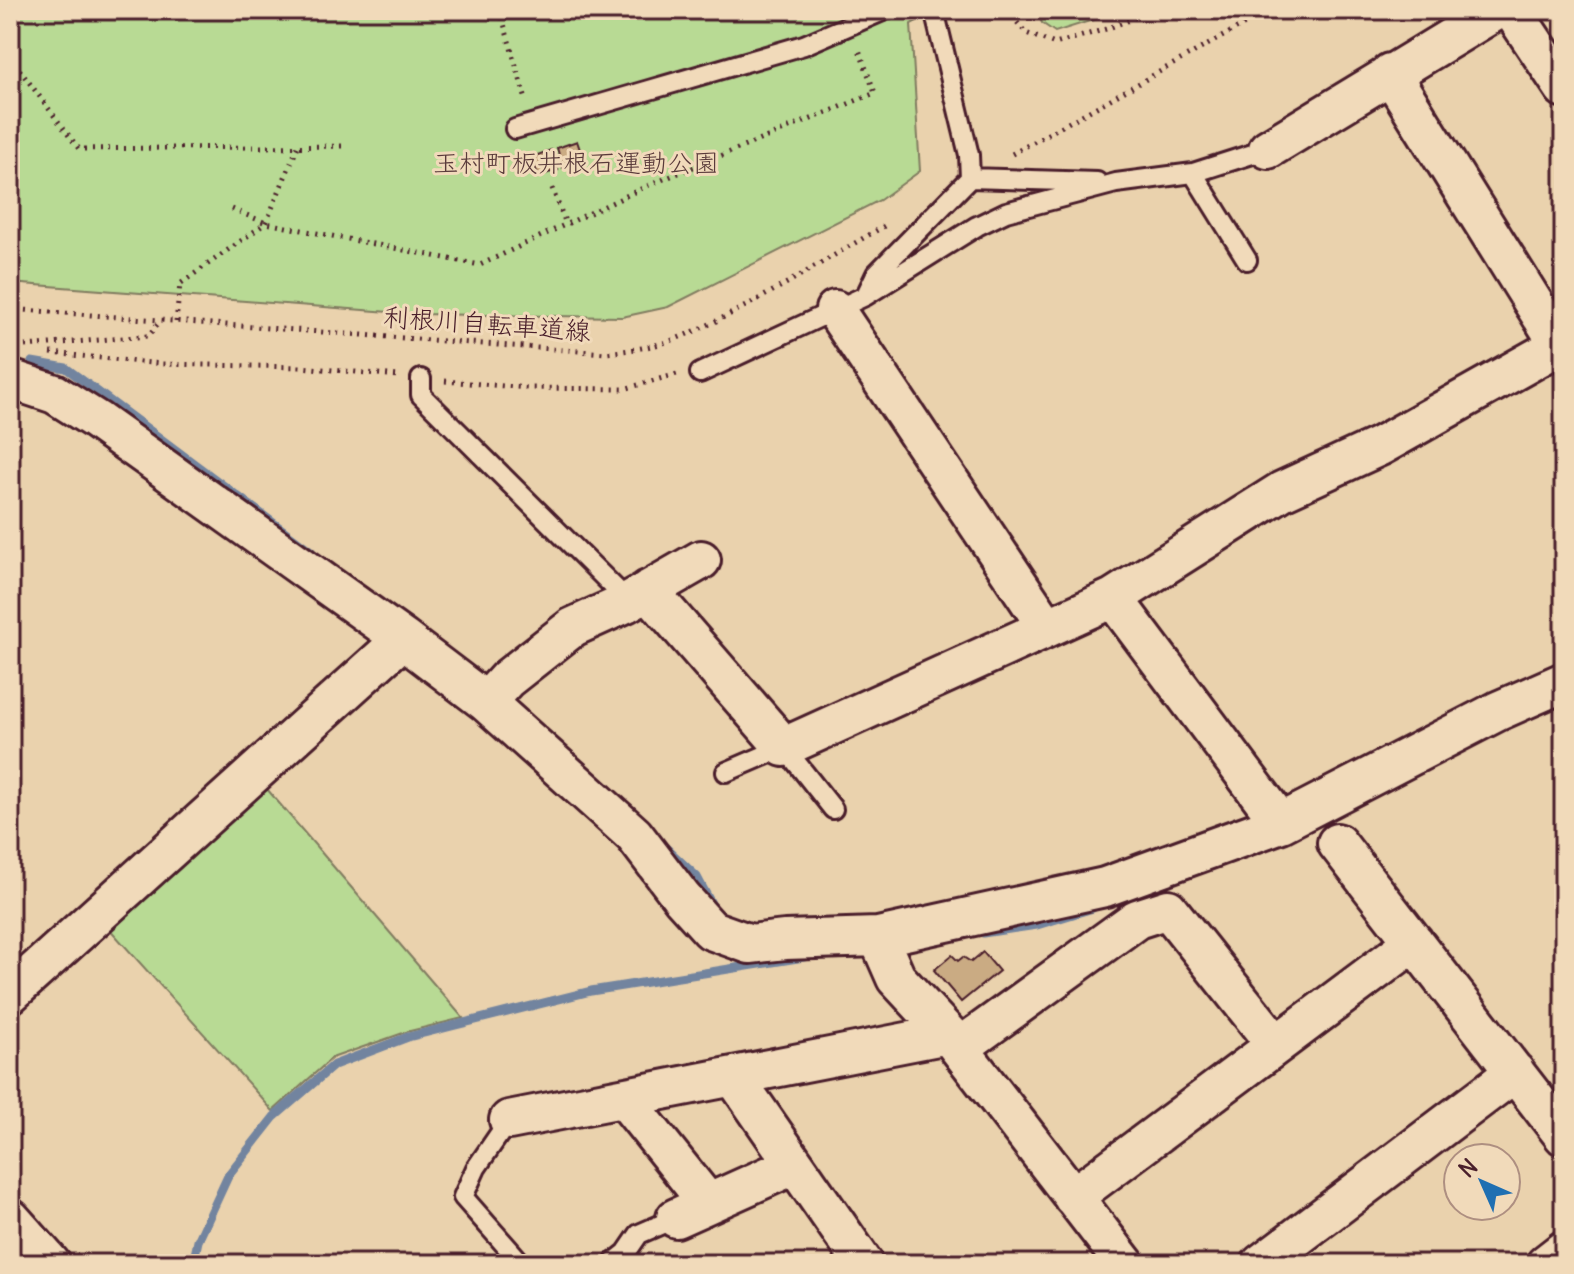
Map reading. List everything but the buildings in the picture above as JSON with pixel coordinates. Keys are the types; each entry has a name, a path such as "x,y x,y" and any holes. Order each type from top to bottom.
{"street":[{"path":"1268,149 1497,10"},
{"path":"1512,10 1559,72"},
{"path":"637,597 784,747 1113,598 1282,491 1380,446 1562,349 1390,73"},
{"path":"850,303 1047,627"},
{"path":"10,379 55,394 96,420 403,639 486,702 634,835 711,930 750,944 878,937 1105,887 1281,823 1498,711 1564,682"},
{"path":"486,702 507,679 573,627 637,597 701,560"},
{"path":"1113,598 1281,823"},
{"path":"10,994 403,639"},
{"path":"1337,843 1564,1136"},
{"path":"509,1120 734,1077 954,1041 1137,919 1168,909 1276,1045"},
{"path":"878,937 896,978 954,1041 1073,1197 1111,1259"},
{"path":"1073,1197 1414,942"},
{"path":"1261,1264 1515,1072"},
{"path":"734,1077 864,1264"},
{"path":"624,1098 692,1211 794,1165"},
{"path":"10,1218 51,1264"},
{"path":"1546,1264 1564,1250"}],"lane":[{"path":"524,126 804,45 885,10"},
{"path":"850,303 970,178 969,155 934,10"},
{"path":"700,373 850,303 977,226 1006,212 1116,183 1193,173 1268,149"},
{"path":"1193,173 1247,260"},
{"path":"970,178 1116,183"},
{"path":"421,379 421,395 617,590 637,597"},
{"path":"726,772 784,747 833,809"},
{"path":"509,1120 476,1168 463,1197 522,1264"},
{"path":"612,1264 626,1253 639,1234 692,1211"}],"path":[{"path":"500,10 524,126"},
{"path":"1007,10 1026,33 1055,44 1155,10"},
{"path":"1012,155 1270,10"},
{"path":"10,57 79,149 346,146"},
{"path":"232,209 266,223 480,265 647,186 875,93 864,65"},
{"path":"176,322 180,284 266,223 298,146"},
{"path":"552,188 566,224"},
{"name":"利根川自転車道線","path":"10,309 606,353 642,349 677,338 729,314 899,218"},
{"path":"10,347 148,336 161,321"},
{"path":"10,347 161,364 300,367 528,388 624,389 672,375 700,373"}],"green space":[{"name":"玉村町板井根石運動公園","path":"10,10 938,10 911,24 920,171 880,200 668,307 622,317 416,314 10,283"},
{"path":"1036,10 1125,10 1055,32 1042,23"},
{"path":"261,782 463,1018 406,1032 332,1058 273,1111 106,925"}],"waterway":[{"path":"32,362 66,368 311,551"},
{"path":"664,846 697,877 714,909"},
{"path":"983,933 1037,925 1093,908"},
{"path":"193,1264 198,1241 229,1174 274,1117 334,1065 408,1037 591,991 804,957"}]}
